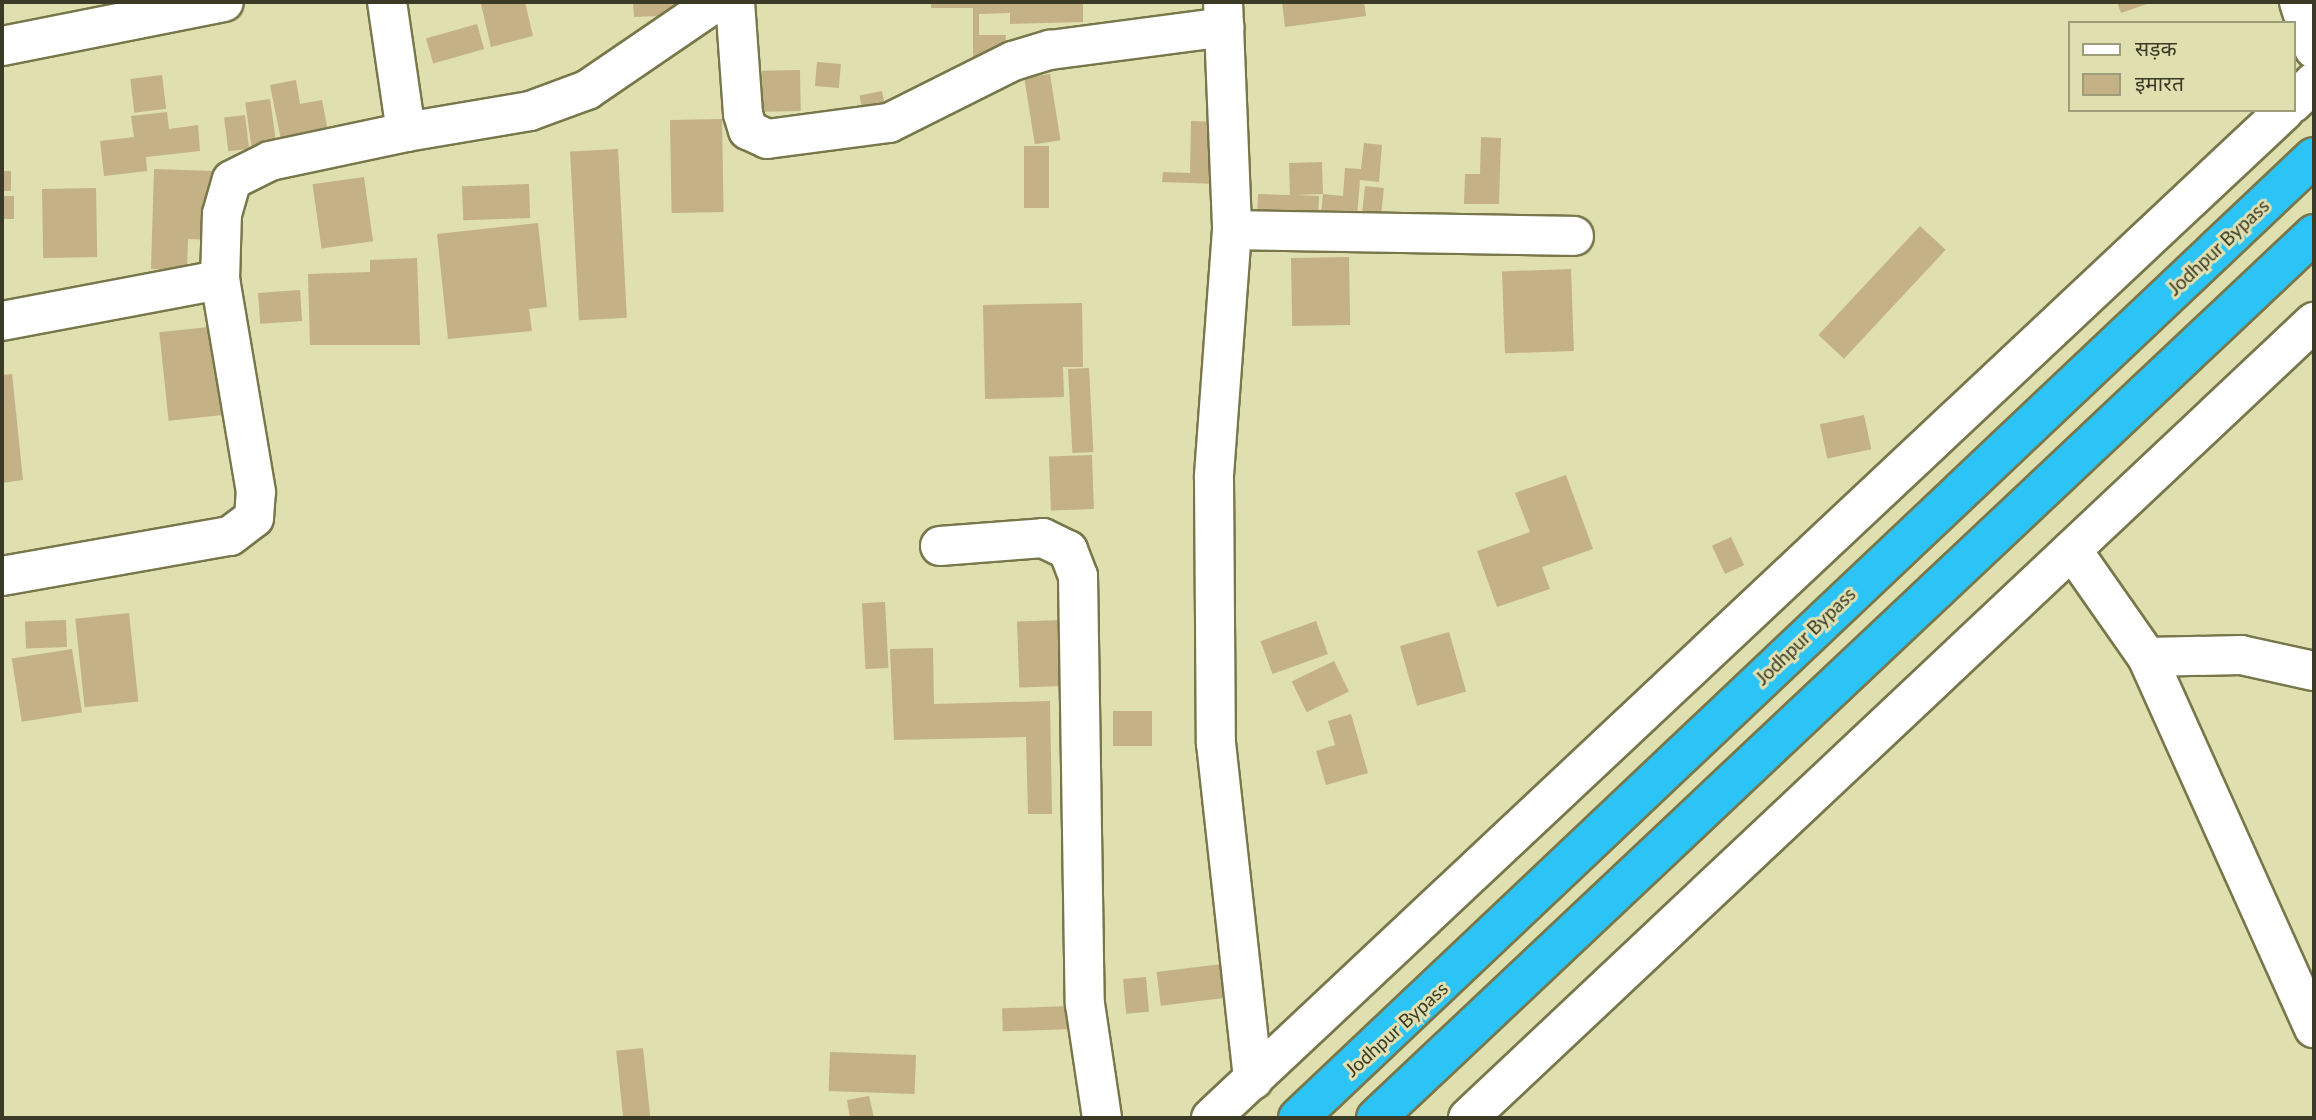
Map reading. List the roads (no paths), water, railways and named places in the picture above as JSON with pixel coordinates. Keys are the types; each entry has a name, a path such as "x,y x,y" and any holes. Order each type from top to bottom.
{"highway":[{"name":"Jodhpur Bypass","path":"1298,1118 2314,157"},
{"path":"1376,1118 2314,234"}],"street":[{"path":"2,46 224,2"},
{"path":"387,2 406,132"},
{"path":"2,576 230,536 254,518 256,492 220,280 222,214 232,180 270,161 406,132 530,111 587,90 716,2"},
{"path":"735,2 743,114 748,130 766,139 889,124 1013,61 1050,50 1224,14 1231,230 1214,477 1216,743 1252,1080"},
{"path":"2299,2 2314,49"},
{"path":"2295,101 2314,82"},
{"path":"1211,1118 2283,112"},
{"path":"1231,230 1574,236"},
{"path":"2,321 220,280"},
{"path":"1468,1118 2314,322"},
{"path":"940,546 1043,538 1068,550 1078,576 1085,1004 1102,1118"},
{"path":"2073,550 2138,645 2314,1028"},
{"path":"2138,645 2241,655 2314,671"}]}
